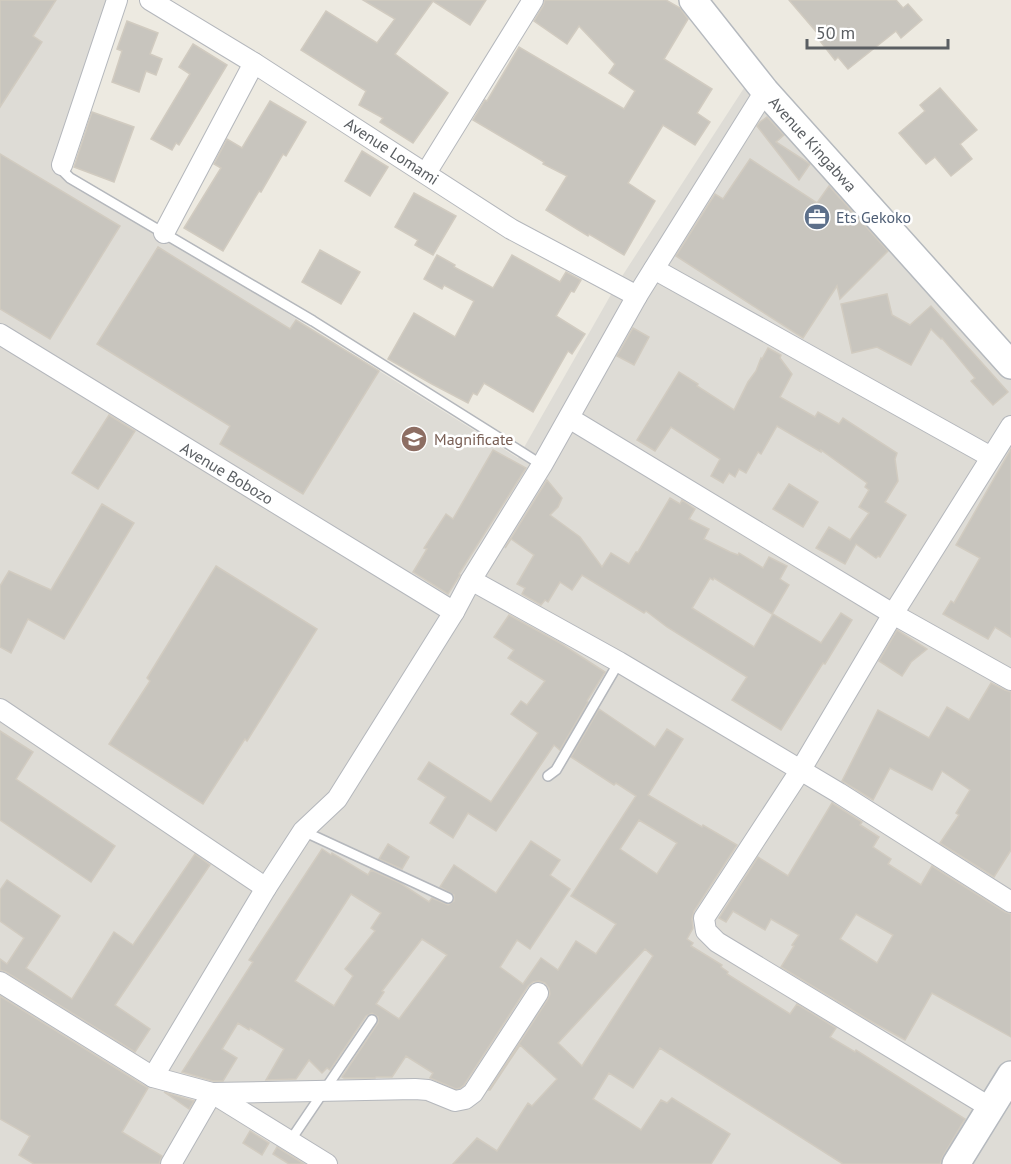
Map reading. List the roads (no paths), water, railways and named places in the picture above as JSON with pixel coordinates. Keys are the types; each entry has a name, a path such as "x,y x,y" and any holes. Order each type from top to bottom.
{"street":[{"path":"62,165 117,0"},
{"name":"Avenue Lomami","path":"150,0 254,63 511,229 637,296"},
{"path":"426,173 533,0"},
{"name":"Avenue Kingabwa","path":"693,0 765,91 1011,364"},
{"path":"164,233 254,63"},
{"path":"153,1077 266,888 303,831 337,799 454,612 471,580 542,465 637,296 765,91"},
{"path":"654,269 991,457"},
{"name":"Avenue Bobozo","path":"0,334 454,612"},
{"path":"569,418 894,614 1011,680"},
{"path":"991,1108 717,942 706,931 704,918 800,771 1011,426"},
{"path":"471,580 619,662 839,793 1011,902"},
{"path":"0,709 266,888"},
{"path":"0,982 153,1077 212,1094 327,1164"},
{"path":"212,1094 415,1089 428,1090 455,1101 465,1098 473,1094 538,993"},
{"path":"956,1164 1011,1075"},
{"path":"171,1164 212,1094"}],"lane":[{"path":"62,165 62,170 70,177 313,321 542,465"},
{"path":"548,776 556,770 619,662"},
{"path":"303,831 448,898"},
{"path":"290,1141 372,1020"}],"place":[{"name":"Ets Gekoko","path":"817,217"},
{"name":"Magnificate","path":"414,439"}]}
